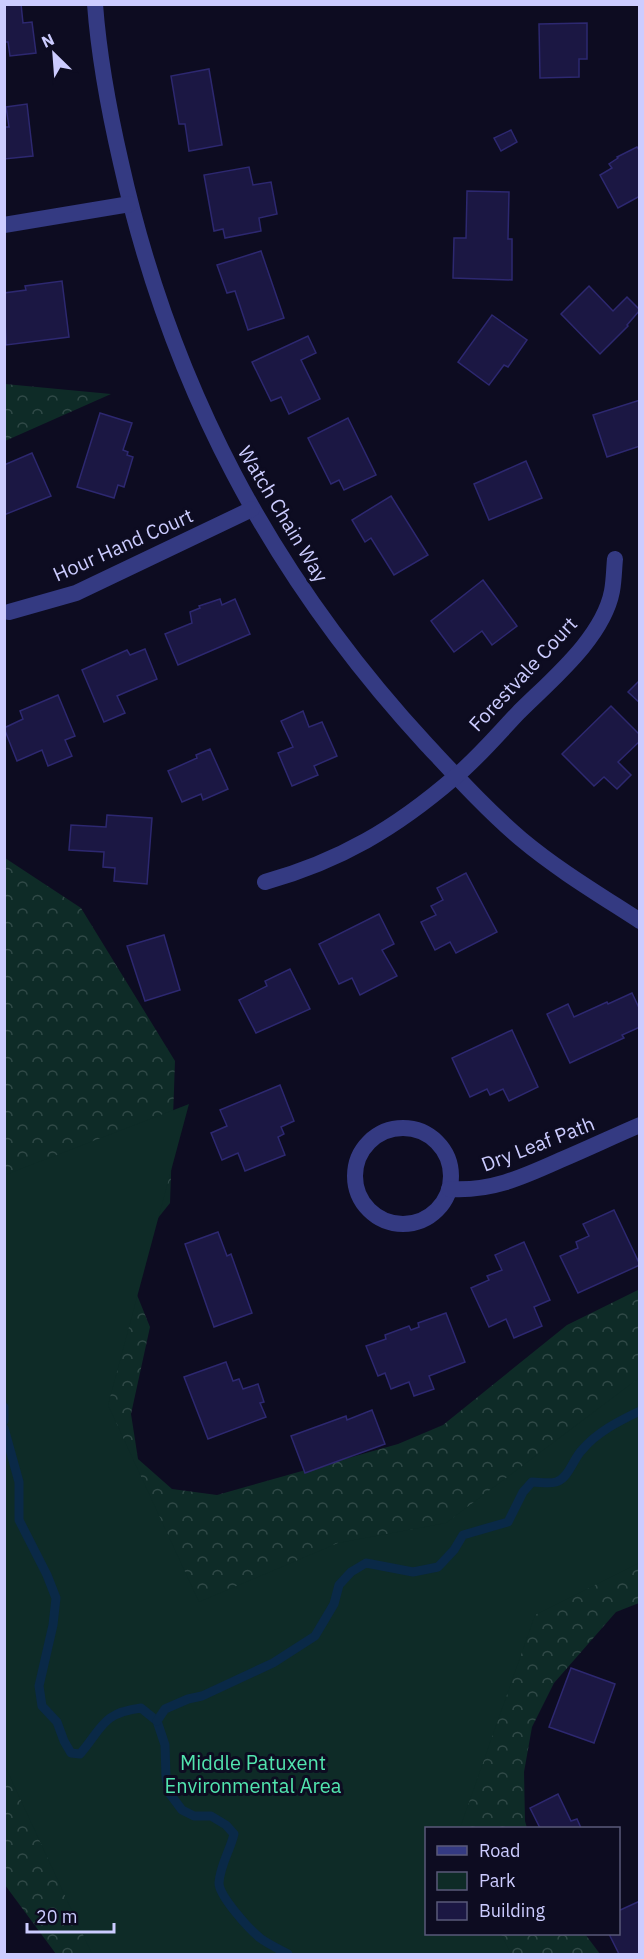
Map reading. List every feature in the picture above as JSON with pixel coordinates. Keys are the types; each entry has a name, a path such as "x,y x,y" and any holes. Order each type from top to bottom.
{"street":[{"name":"Watch Chain Way","path":"95,4 111,118 130,204 152,282 177,350 213,435 252,509 325,622 409,725 456,776 521,839 639,921"},
{"path":"4,225 130,204"},
{"name":"Hour Hand Court","path":"9,612 76,592 252,509"},
{"name":"Forestvale Court","path":"265,882 300,872 370,839 405,817 456,776 581,649 601,619 612,592 615,559"},
{"name":"Dry Leaf Path","path":"449,1189 490,1187 516,1179 639,1125"},
{"path":"398,1128 413,1129 426,1134 440,1145 448,1161 451,1177 449,1189 440,1206 424,1219 409,1223 392,1223 376,1216 364,1204 356,1187 354,1173 357,1159 368,1142 383,1132 398,1128"}],"green space":[{"path":"5,384 111,394 5,441"},
{"name":"Middle Patuxent Environmental Area","path":"5,858 81,908 175,1061 170,1203 142,1238 133,1285 150,1327 131,1414 138,1459 172,1489 217,1495 398,1444 443,1425 567,1325 640,1289 639,1603 616,1612 554,1683 532,1727 524,1772 527,1827 425,1827 425,1935 586,1935 600,1954 56,1954 5,1885"},
{"name":"Middle Patuxent Environmental Area","path":"189,1104 108,1405 199,1602 338,1543 446,1523 639,1378 639,1563 535,1615 460,1827 425,1827 425,1935 502,1935 511,1954 92,1954 5,1766 5,1175"}],"building":[{"path":"4,4 21,4 23,23 32,22 36,53 10,56 8,42 4,42"},
{"path":"587,23 587,59 579,59 579,77 540,78 539,24"},
{"path":"209,69 222,145 189,151 185,124 179,124 171,76"},
{"path":"27,104 33,156 4,159 4,127 9,127 6,107"},
{"path":"511,130 517,142 501,151 494,138"},
{"path":"637,147 640,151 640,196 618,208 600,175 612,168 609,164 617,157"},
{"path":"249,167 253,185 271,182 277,214 259,218 261,231 225,238 223,229 214,231 204,175"},
{"path":"467,191 509,192 508,239 512,239 512,280 453,278 454,238 466,238"},
{"path":"261,251 284,318 248,330 235,291 227,293 217,265"},
{"path":"62,281 69,337 6,345 4,293 26,290 25,286"},
{"path":"589,286 613,311 627,297 640,310 628,326 600,354 561,314"},
{"path":"492,315 527,340 508,367 504,365 489,385 458,362"},
{"path":"308,336 316,353 301,360 320,399 289,414 281,397 271,401 252,362"},
{"path":"640,400 640,446 607,457 593,415"},
{"path":"100,413 132,423 123,450 128,452 127,455 133,457 124,487 118,485 114,498 77,487"},
{"path":"348,418 376,475 344,490 339,480 331,484 308,438"},
{"path":"32,453 51,496 4,515 4,465"},
{"path":"526,461 542,498 489,520 474,484"},
{"path":"391,496 428,555 394,575 371,538 365,542 352,520"},
{"path":"483,580 517,626 492,645 482,631 454,652 431,621"},
{"path":"220,599 222,605 235,599 250,634 178,665 165,634 192,623 190,612 200,608 199,606"},
{"path":"145,649 157,679 117,696 125,713 104,722 82,670 127,650 130,655"},
{"path":"640,680 640,703 628,692"},
{"path":"58,695 75,736 65,740 72,756 48,766 42,750 17,761 4,728 23,719 20,711"},
{"path":"611,706 640,735 640,741 618,762 631,775 617,789 604,777 594,786 562,754"},
{"path":"303,711 309,727 322,722 337,756 314,766 318,775 292,786 278,753 293,747 281,721"},
{"path":"210,749 228,789 203,800 201,794 182,802 168,771 197,758 196,755"},
{"path":"107,815 152,818 147,884 114,881 115,868 103,867 104,852 69,850 71,825 106,827"},
{"path":"466,873 497,932 456,953 450,942 435,950 421,922 436,915 431,906 443,900 437,888"},
{"path":"379,914 394,944 382,950 397,976 360,995 352,978 339,984 319,944"},
{"path":"164,935 180,990 145,1001 127,946"},
{"path":"290,969 310,1009 256,1033 239,1000 267,986 265,981"},
{"path":"632,993 640,1010 640,1027 622,1035 624,1038 570,1063 547,1014 568,1004 574,1017"},
{"path":"512,1030 538,1087 509,1101 503,1089 490,1095 487,1089 470,1097 452,1058"},
{"path":"280,1085 294,1121 281,1127 284,1134 278,1137 285,1155 245,1171 238,1153 222,1160 211,1133 227,1126 220,1110"},
{"path":"614,1210 640,1265 578,1293 560,1256 578,1248 576,1242 589,1236 583,1224"},
{"path":"218,1232 227,1256 231,1254 252,1313 214,1327 185,1244"},
{"path":"524,1242 550,1300 534,1307 542,1326 514,1338 506,1319 489,1327 471,1288 489,1280 487,1276 502,1270 495,1255"},
{"path":"446,1313 465,1362 429,1376 434,1389 414,1396 409,1382 391,1389 385,1373 378,1376 366,1346 386,1339 385,1335 409,1326 411,1330 419,1327 418,1323"},
{"path":"226,1362 233,1381 239,1379 243,1389 258,1384 264,1402 260,1403 266,1417 208,1439 184,1377"},
{"path":"372,1410 385,1444 305,1473 291,1436 346,1416 347,1420"},
{"path":"571,1668 615,1684 594,1743 549,1727"},
{"path":"558,1794 571,1821 577,1819 581,1827 540,1827 530,1808"},
{"path":"640,1901 640,1954 619,1954 610,1935 620,1935 620,1910"}],"waterway":[{"path":"4,1407 4,1421"},
{"path":"157,1721 165,1709 188,1699 202,1696 273,1663 315,1636 334,1604 339,1585 351,1572 366,1563 413,1572 438,1567 454,1550 463,1535 508,1522 523,1492 532,1482 550,1483 560,1480 594,1438 640,1411"},
{"path":"4,1428 19,1482 19,1520 56,1598 53,1625 39,1686 42,1706 57,1722 71,1753 80,1754 104,1723 128,1710 141,1708 157,1721 165,1745 166,1778 170,1794 182,1810 194,1816 211,1816 226,1825 234,1834 223,1864 220,1889 235,1912 255,1934 288,1954"}]}
